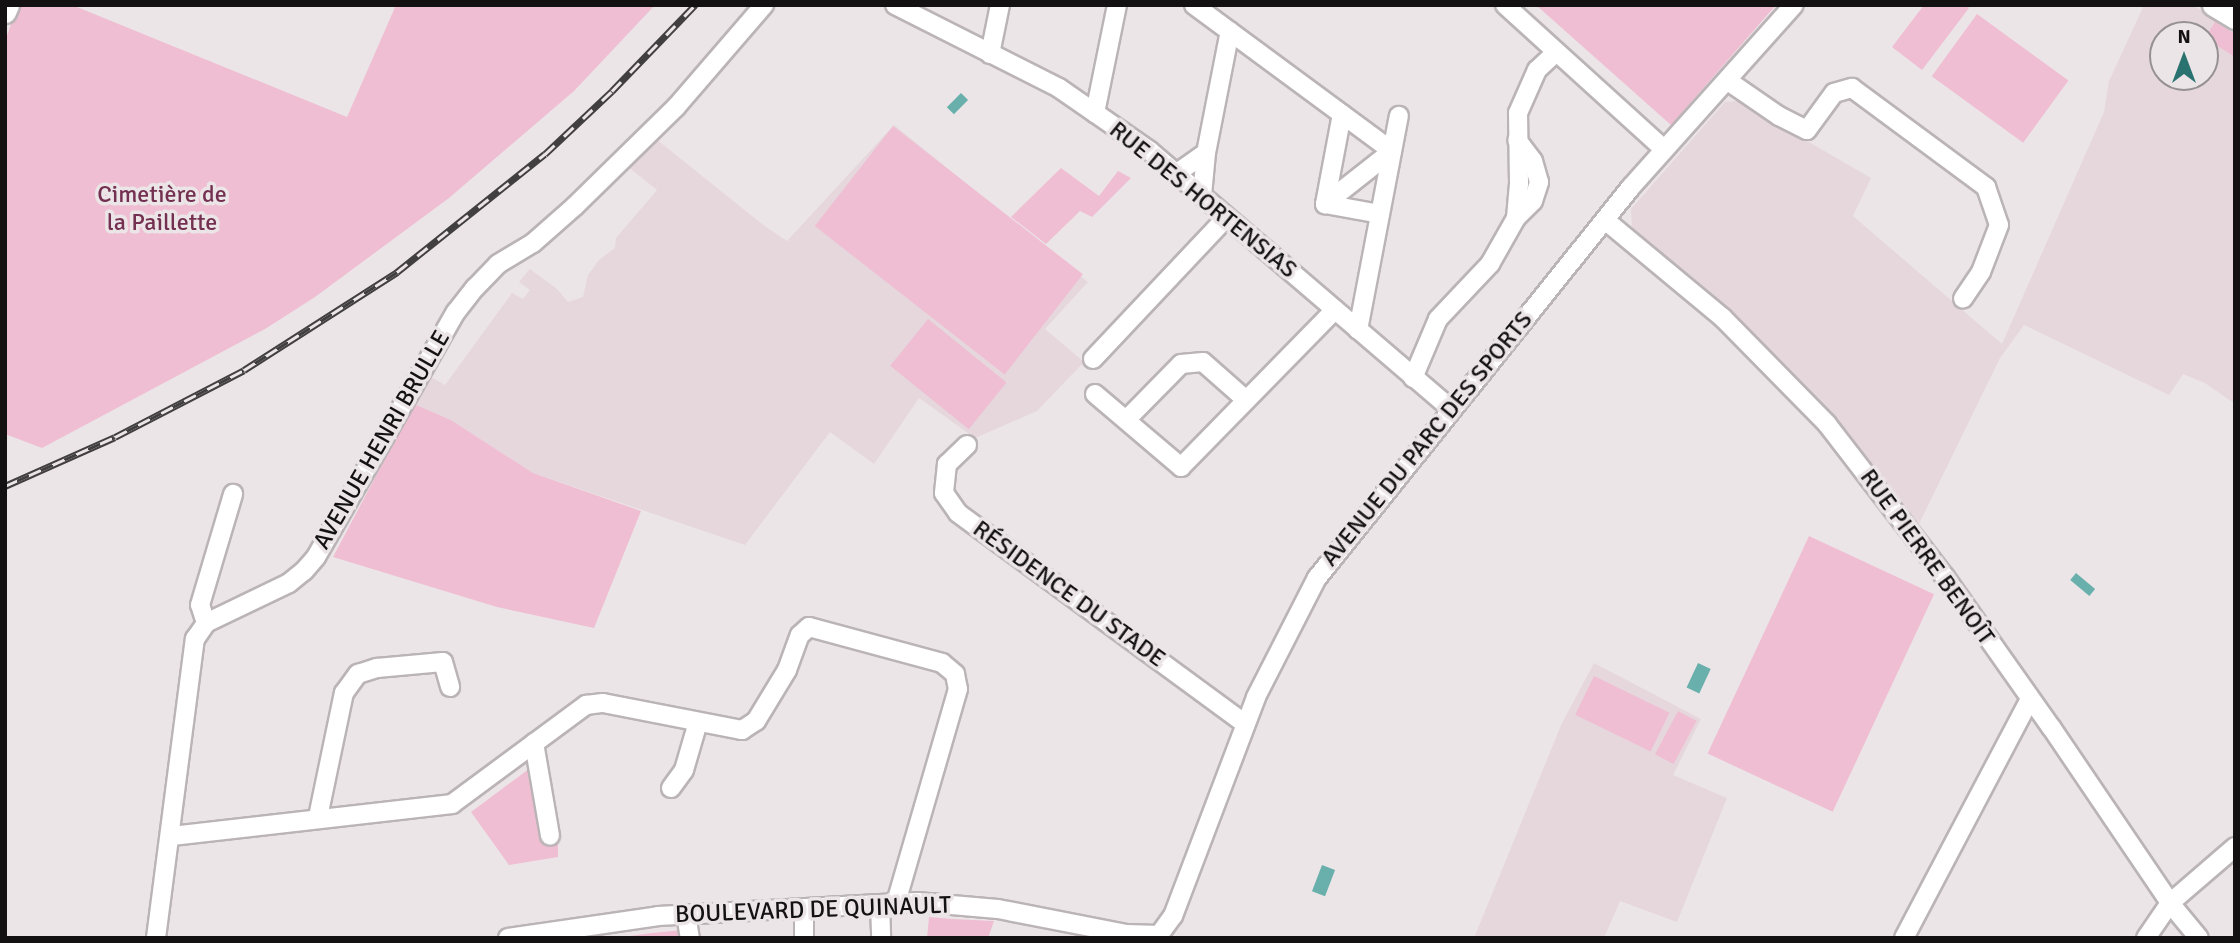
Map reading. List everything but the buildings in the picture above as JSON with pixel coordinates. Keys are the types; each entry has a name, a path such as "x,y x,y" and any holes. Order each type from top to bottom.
{"main road":[{"path":"5,12 8,5"},
{"path":"2213,5 2235,18"}],"street":[{"name":"AVENUE HENRI BRULLE","path":"206,623 289,583 304,571 316,556 456,312 475,288 498,264 533,243 676,107 764,5"},
{"name":"RUE DES HORTENSIAS","path":"895,5 1073,98 1095,113 1177,173 1451,409"},
{"path":"990,54 1000,5"},
{"path":"1095,113 1117,5"},
{"path":"1194,5 1392,151"},
{"path":"1505,5 1664,149"},
{"name":"AVENUE DU PARC DES SPORTS","path":"1161,936 1173,916 1245,724 1317,578 1664,149 1794,5"},
{"path":"1202,195 1206,153 1230,31"},
{"path":"1413,378 1438,320 1490,264 1516,218 1519,183 1518,113 1537,70 1556,52"},
{"path":"1073,98 1103,76"},
{"path":"1728,81 1779,116 1808,130 1834,93 1852,89 1986,187 1999,225 1981,272 1963,299"},
{"path":"1325,204 1342,114"},
{"path":"1358,330 1399,116"},
{"path":"1325,204 1392,151"},
{"path":"1177,173 1206,153"},
{"path":"1325,204 1380,214"},
{"path":"1093,359 1227,217"},
{"name":"RUE PIERRE BENOÎT","path":"1605,220 1723,318 1827,424 1911,531 2170,903 2199,938"},
{"path":"1095,394 1181,467 1335,310"},
{"path":"1127,419 1181,363 1203,362 1245,399"},
{"name":"RÉSIDENCE DU STADE","path":"967,445 947,464 944,493 958,513 1245,724"},
{"path":"156,938 172,836 191,663 195,639 206,623 200,604 233,494"},
{"path":"172,836 318,817 452,804 586,705 603,703 743,730 756,721 787,670 800,635 809,627 942,663 955,674 958,689 888,903 881,938"},
{"path":"318,817 344,693 358,674 377,668 443,662 450,687"},
{"path":"1904,938 2030,699"},
{"path":"671,788 684,770 698,722"},
{"path":"534,743 550,836"},
{"path":"2146,938 2170,903 2235,847"},
{"name":"BOULEVARD DE QUINAULT","path":"508,938 687,914 888,903 998,909 1127,934 1161,936"},
{"path":"804,908 804,938"},
{"path":"687,914 690,938"}],"shaded area":[{"path":"2144,5 2192,5 2235,30 2235,404 2205,383 2183,374 2169,395 2024,325 2000,358 1918,526 1819,405 1632,229 1631,209 1725,102 1738,101 1871,178 1853,216 2002,344 2104,112 2109,81"},
{"path":"894,125 1088,282 1045,329 1084,362 1037,411 975,438 919,398 874,464 830,432 745,545 533,473 451,420 414,404 431,377 445,385 512,293 523,299 530,290 519,282 530,269 557,289 568,302 583,297 588,275 599,260 615,248 616,238 657,190 628,167 656,139 787,241"},
{"path":"1594,663 1701,719 1673,775 1727,798 1677,922 1620,901 1604,938 1474,938 1562,723"}],"green space":[{"name":"Cimetière de la Paillette","path":"18,5 72,5 347,117 396,5 655,5 574,91 449,198 315,297 265,329 42,448 5,434 5,41"},
{"path":"1536,5 1776,5 1671,125"},
{"path":"1924,5 1965,5 1969,8 1922,70 1892,47"},
{"path":"1977,14 2068,80 2023,143 1932,76"},
{"path":"2219,24 2235,34 2235,57 2219,47"},
{"path":"893,126 1083,274 1005,374 815,226"},
{"path":"1061,168 1099,196 1118,171 1131,178 1092,217 1080,211 1046,244 1011,217"},
{"path":"928,319 1006,383 969,429 890,366"},
{"path":"414,404 451,420 533,473 641,511 594,628 497,607 333,557"},
{"path":"1809,536 1934,594 1833,812 1708,754"},
{"path":"1594,676 1669,713 1651,751 1575,715"},
{"path":"1678,711 1697,721 1674,764 1655,754"},
{"path":"533,766 547,844 558,843 558,857 509,865 471,812"},
{"path":"929,917 994,921 988,938 927,938"},
{"path":"683,930 684,938 615,938 652,933"}],"water":[{"path":"961,93 968,100 954,114 947,107"},
{"path":"2076,573 2095,589 2089,596 2070,580"},
{"path":"1698,663 1711,669 1699,693 1687,687"},
{"path":"1322,865 1335,870 1325,896 1312,891"}],"railway":[{"path":"5,486 115,437 244,370 397,272 545,154 612,91 695,5"}]}
